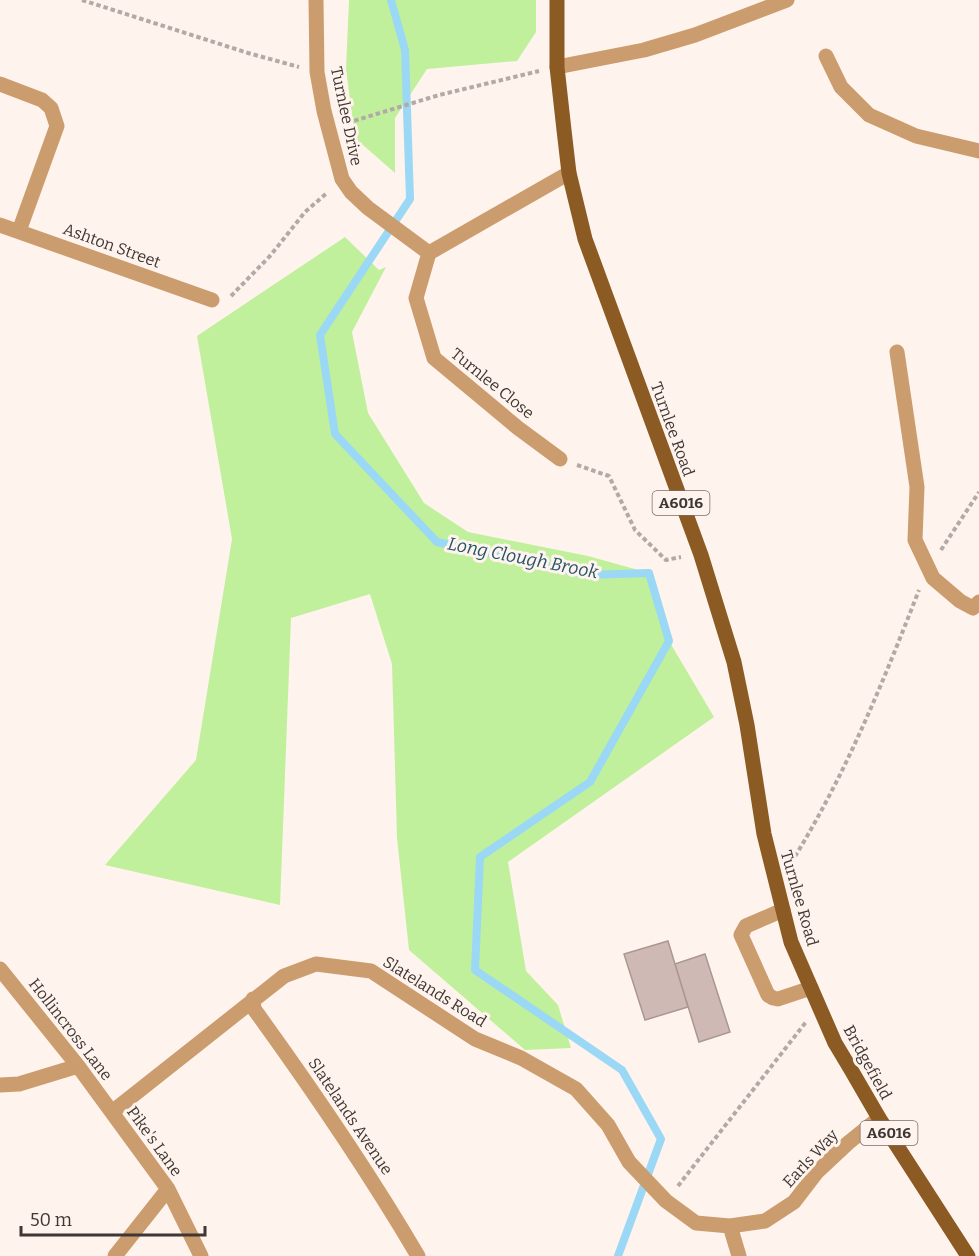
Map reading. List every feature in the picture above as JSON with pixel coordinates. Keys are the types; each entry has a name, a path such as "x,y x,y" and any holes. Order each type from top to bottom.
{"main road":[{"name":"Turnlee Road","path":"557,0 557,67 569,173 585,239 701,555 734,662 747,725 764,834 791,942 819,1005"},
{"name":"Bridgefield","path":"819,1005 836,1043 879,1118 968,1256"}],"street":[{"name":"Turnlee Drive","path":"316,0 317,72 342,180 368,208 429,253"},
{"path":"557,67 644,50 788,0"},
{"path":"826,56 841,87 869,115 916,136 979,151"},
{"path":"0,84 42,100 51,108 57,126 19,231"},
{"path":"429,253 569,173"},
{"name":"Ashton Street","path":"0,225 212,300"},
{"name":"Turnlee Close","path":"429,253 416,298 434,358 518,428 560,459"},
{"path":"897,352 917,487 915,540 933,578 960,601 973,608 979,602"},
{"path":"783,910 746,926 741,935 768,994 773,998 778,999 811,988"},
{"name":"Slatelands Road","path":"112,1112 284,976 316,964 371,971 475,1039 520,1058 576,1089 608,1125 629,1162 662,1197 682,1213"},
{"name":"Hollincross Lane","path":"0,969 112,1112"},
{"name":"Slatelands Avenue","path":"253,999 254,1009 378,1187 418,1256"},
{"path":"0,1085 19,1084 78,1066"},
{"name":"Pike's Lane","path":"112,1112 168,1189 201,1256"},
{"name":"Earls Way","path":"682,1213 696,1223 730,1226 765,1221 794,1202 817,1173 848,1143 879,1118"},
{"path":"114,1256 168,1189"},
{"path":"730,1226 739,1256"}],"path":[{"path":"82,0 248,53 317,72"},
{"path":"329,128 423,100 557,67"},
{"path":"212,300 230,297 270,256 305,212 342,180"},
{"path":"560,459 609,476 635,530 666,560 701,555"},
{"path":"777,886 818,820 844,770 878,695 921,585 979,492"},
{"path":"662,1197 819,1005"}],"green space":[{"path":"349,0 536,0 536,32 517,61 427,69 395,118 395,173 355,138 346,69"},
{"path":"345,237 379,270 386,267 352,332 368,413 424,503 468,532 588,556 649,573 669,641 714,717 508,862 526,971 558,1005 571,1048 525,1050 409,950 397,838 392,664 370,594 291,618 280,905 105,865 196,760 232,539 197,336"}],"building":[{"path":"668,941 688,1007 645,1020 624,954"},
{"path":"705,954 730,1032 699,1042 675,964"}],"waterway":[{"name":"Long Clough Brook","path":"391,0 405,50 410,199 320,335 335,434 437,542 588,575 649,573 669,641 590,782 480,857 475,970 622,1070 661,1139 618,1256"}]}
